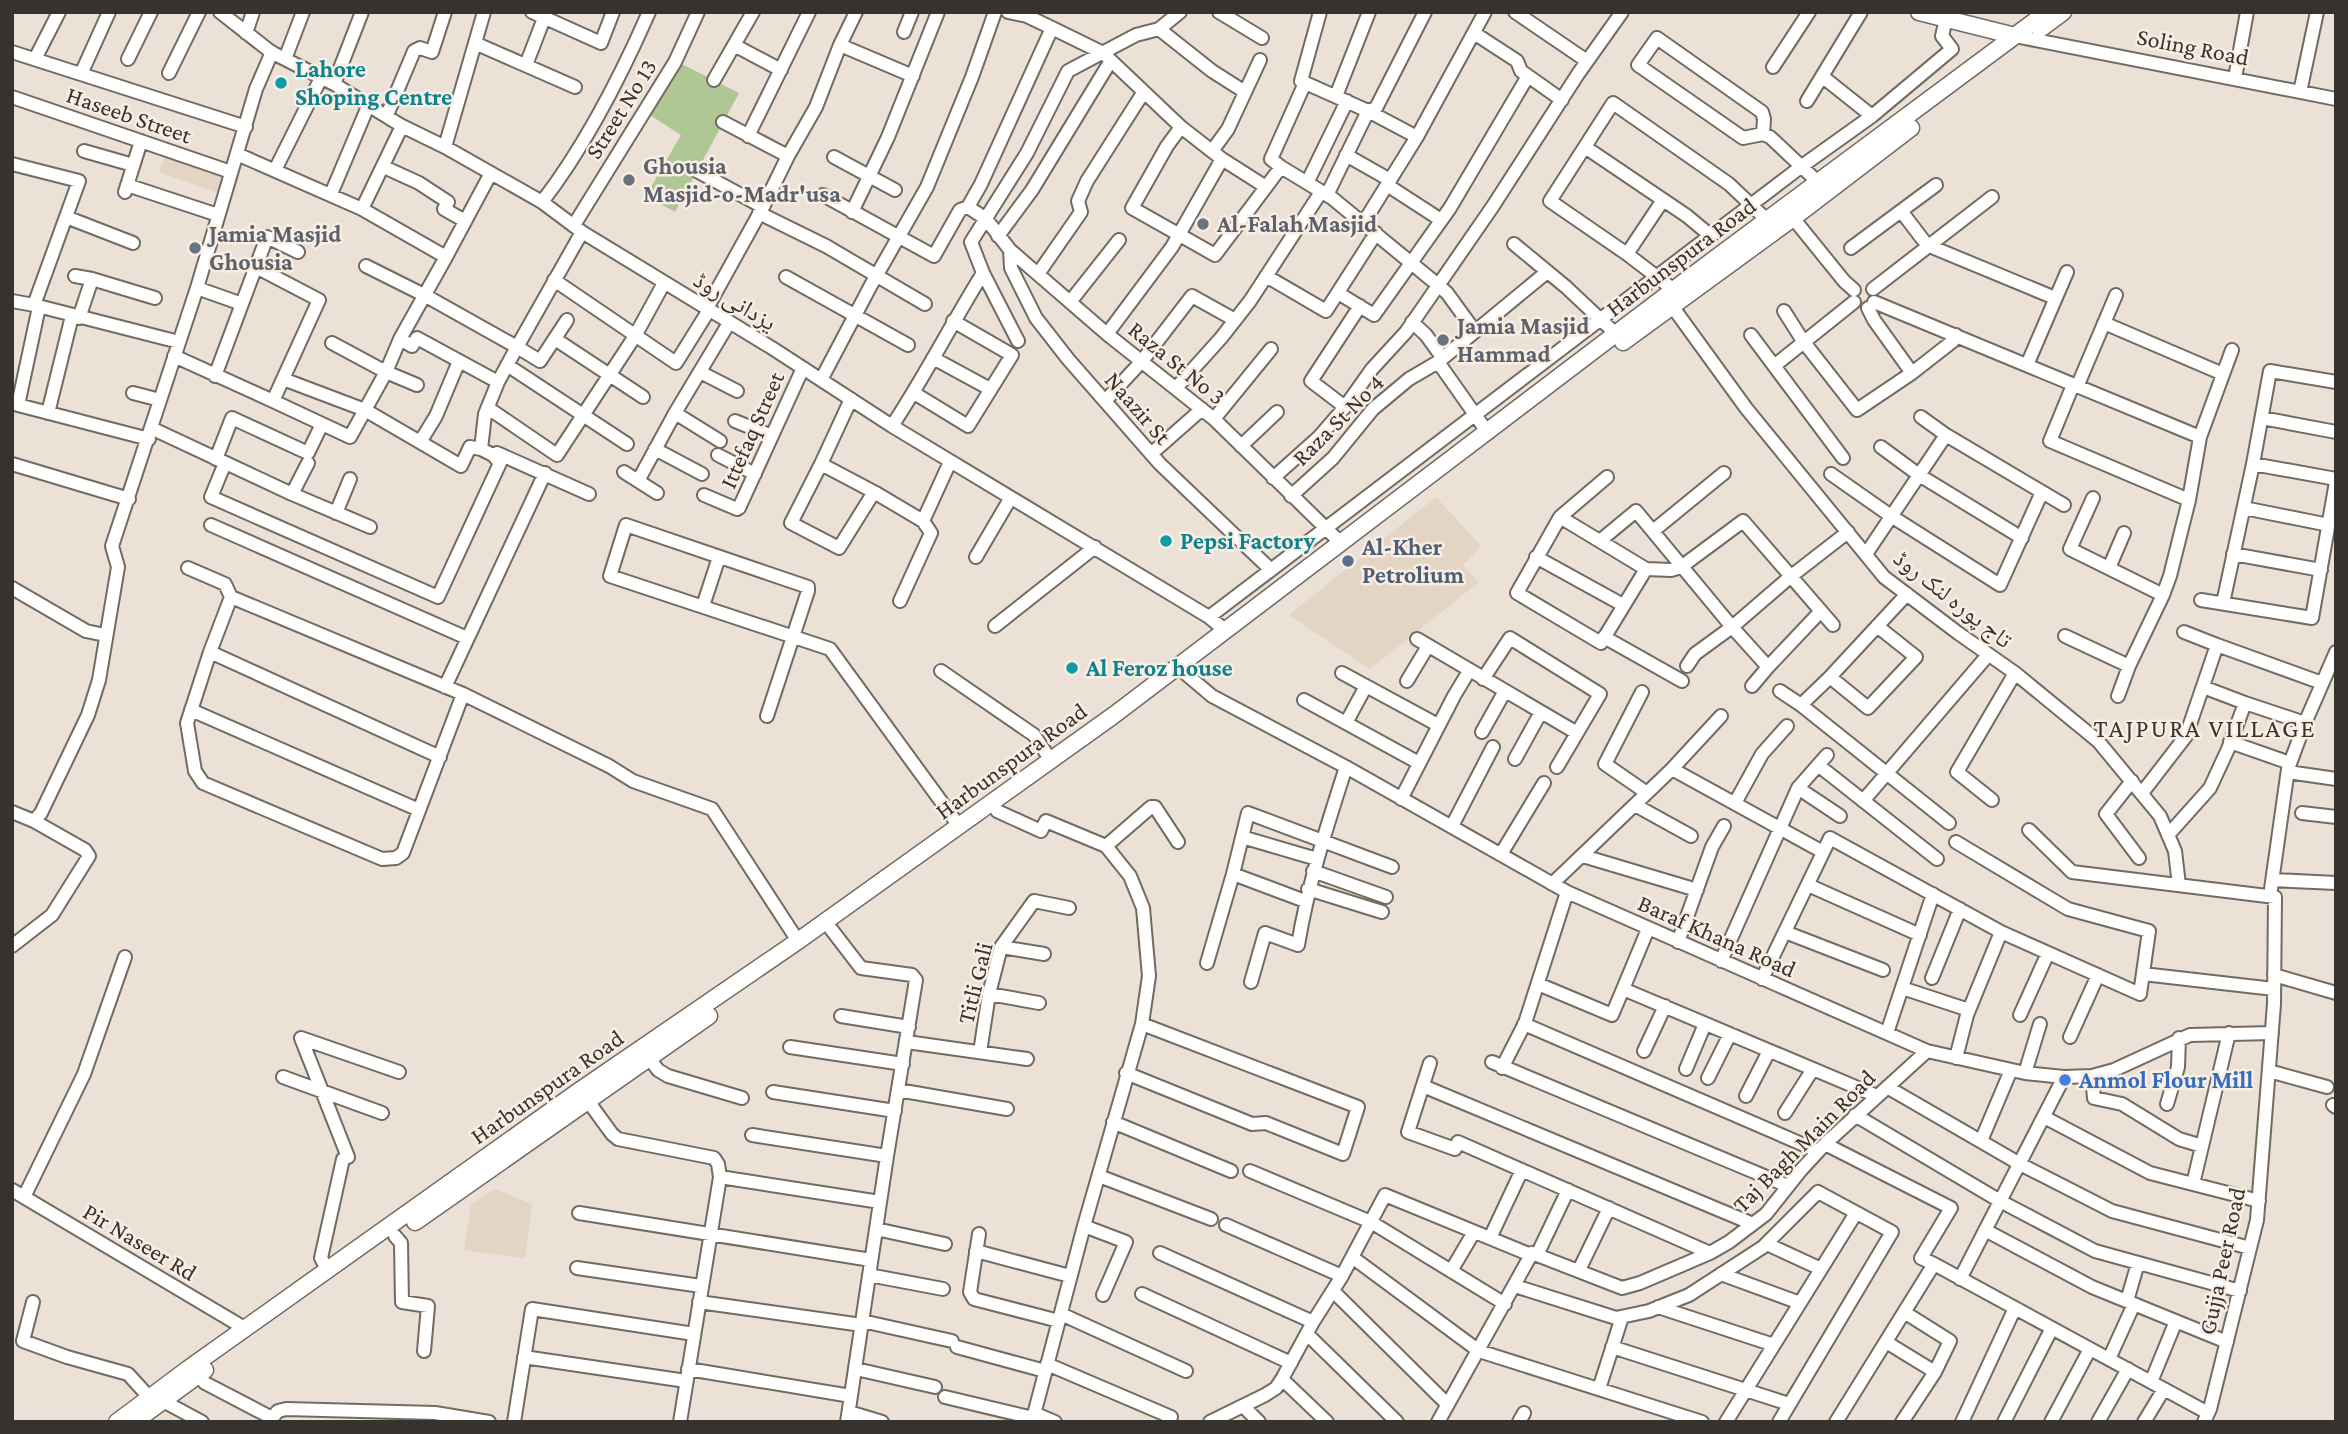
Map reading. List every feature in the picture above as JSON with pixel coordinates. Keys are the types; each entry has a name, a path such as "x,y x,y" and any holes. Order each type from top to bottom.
{"main road":[{"name":"Soling Road","path":"1919,12 2021,37"},
{"name":"Harbunspura Road","path":"156,1399 198,1375 395,1236 517,1143 588,1101 649,1058 1050,760 1186,674 1619,338 1673,298 1793,218 2021,37 2047,12"},
{"name":"Harbunspura Road","path":"1673,298 1701,269 2021,37 2063,12"},
{"name":"Harbunspura Road","path":"128,1421 246,1329 328,1270 517,1143 801,945 831,929 997,811 1341,543 1403,504 1547,387 1619,338"}],"street":[{"path":"35,59 59,12"},
{"path":"81,74 108,12"},
{"path":"128,59 151,12"},
{"path":"169,73 199,12"},
{"name":"یزدانی روڈ","path":"220,12 272,52 334,84 402,126 542,202 664,283 1010,499 1209,617 1226,631"},
{"path":"246,33 253,12"},
{"path":"285,59 303,12"},
{"path":"334,84 362,12"},
{"path":"387,115 414,51 420,48 432,52 445,12"},
{"path":"445,147 477,44 484,12"},
{"path":"526,65 540,14 601,43 613,12"},
{"path":"542,202 559,180 603,104 632,52 649,12"},
{"name":"Street No 13","path":"481,449 485,414 498,382 554,280 578,228 675,62 698,12"},
{"path":"714,80 753,12"},
{"path":"748,135 809,12"},
{"path":"554,280 676,363 708,309 816,107 856,12"},
{"path":"904,32 912,12"},
{"path":"852,212 888,137 939,12"},
{"path":"821,380 927,187 972,77 995,12"},
{"path":"1008,12 1025,14 1107,57 1181,127 1217,155 1266,187"},
{"path":"1018,341 983,273 971,242 1027,153 1068,71 1107,57 1136,35 1159,29 1180,12"},
{"path":"1219,12 1262,38"},
{"path":"1320,12 1301,81 1368,111 1417,137"},
{"path":"1307,183 1342,99 1369,12"},
{"path":"1176,388 1235,320 1324,193 1368,111 1376,108 1425,12"},
{"path":"1364,222 1417,137 1485,12"},
{"path":"1515,12 1587,61"},
{"path":"1273,478 1319,437 1412,322 1622,12"},
{"path":"1773,67 1809,12"},
{"path":"1807,101 1861,12"},
{"path":"2235,78 2247,12"},
{"path":"2300,92 2318,12"},
{"path":"1209,617 1802,166 1872,116 1952,49 1942,36 1946,19"},
{"path":"823,195 934,256 960,210 968,207 990,165 1052,28"},
{"path":"1159,29 1212,71 1245,92"},
{"path":"1474,33 1517,61 1521,71 1562,100"},
{"name":"Soling Road","path":"2021,37 2336,99"},
{"path":"1763,134 1765,119 1762,112 1657,38 1637,65 1743,138 1763,134 1770,137 1819,183"},
{"path":"477,44 575,87"},
{"path":"734,45 781,70"},
{"path":"840,45 913,76"},
{"path":"12,52 246,127"},
{"path":"34,821 41,813 88,715 99,680 118,567 112,546 197,288 256,89 272,52"},
{"path":"998,236 1032,190 1107,57"},
{"path":"1107,334 1179,235 1259,60"},
{"path":"1338,293 1374,315 1441,220 1528,76"},
{"path":"1823,77 1872,116"},
{"path":"275,170 321,78"},
{"path":"1305,83 1271,159 1364,222 1447,293 1474,330"},
{"path":"1038,274 1081,212 1078,201 1087,181 1143,93"},
{"name":"Haseeb Street","path":"12,97 232,172"},
{"path":"1711,236 1585,147 1613,103 1729,184 1768,221"},
{"path":"331,194 369,104"},
{"path":"723,122 788,156"},
{"path":"362,209 402,126"},
{"path":"1181,127 1167,146 1132,208 1215,255 1281,167"},
{"path":"141,141 126,189 218,215"},
{"name":"تاج پورہ لنک روڈ","path":"1585,147 1550,201 1657,277 1746,408 1884,577 2015,673 2098,741 2160,816 2175,851 2179,884"},
{"path":"84,150 133,164"},
{"path":"237,154 362,209 446,257"},
{"path":"1346,155 1441,220"},
{"path":"834,158 895,190"},
{"path":"12,164 79,181 36,306 18,405 150,433 221,461 370,527"},
{"path":"384,167 419,183 449,202 444,209 465,221"},
{"path":"696,171 925,304"},
{"path":"174,356 349,437 491,173"},
{"path":"1851,248 1936,185"},
{"path":"1793,218 1844,281 1858,306 1872,299 1927,245 1992,197"},
{"path":"1627,254 1663,200"},
{"path":"968,207 986,219"},
{"path":"1901,211 1927,245 2055,298"},
{"path":"66,217 133,243"},
{"name":"Raza St No 3","path":"986,219 1010,250 1107,334 1214,419 1341,543"},
{"path":"1266,276 1326,312 1376,233"},
{"path":"215,376 267,237 298,252"},
{"path":"1070,302 1119,240"},
{"path":"1514,244 1619,338"},
{"name":"Naazir St","path":"1010,250 1011,268 1036,318 1151,454 1270,569"},
{"path":"1689,253 1701,269"},
{"path":"366,265 540,361 568,320"},
{"path":"256,267 319,300 273,401"},
{"name":"Raza St No 4","path":"1291,496 1333,458 1373,409 1409,379 1440,360 1547,272"},
{"path":"2027,365 2067,272"},
{"path":"892,426 983,273"},
{"path":"75,276 155,298"},
{"path":"786,277 908,345"},
{"path":"48,413 76,317 92,279"},
{"path":"488,408 557,455 635,336 664,283"},
{"path":"1774,366 1863,285 1912,373"},
{"path":"197,288 242,304"},
{"path":"2116,295 2050,441 2189,500"},
{"path":"1105,401 1142,361 1192,296 1235,320"},
{"path":"1872,299 2200,437"},
{"path":"12,301 179,342"},
{"path":"1345,407 1311,381 1360,306"},
{"path":"1784,311 1803,341 1857,410 1912,373 1954,341 1956,335"},
{"path":"914,393 968,426 1012,355 953,321"},
{"path":"1412,322 1426,335 1474,415 1488,433"},
{"path":"638,481 729,323"},
{"path":"2104,323 2223,374"},
{"path":"1751,335 1843,458"},
{"path":"400,339 412,346 416,338 498,382"},
{"path":"555,339 643,397"},
{"path":"332,343 417,385"},
{"path":"1565,347 1579,363"},
{"path":"1214,419 1271,349"},
{"path":"2118,696 2129,666 2163,595 2189,500 2200,437 2232,350"},
{"path":"933,358 990,390"},
{"path":"420,442 436,416 459,361"},
{"path":"508,365 627,444"},
{"name":"Ittefaq Street","path":"704,495 738,509 803,368"},
{"path":"1536,369 1547,387"},
{"path":"2223,603 2270,371 2336,382"},
{"path":"700,372 737,391"},
{"path":"283,379 365,410 461,466 470,447 493,455 500,463 438,597 211,497 232,418 308,453 322,424"},
{"path":"133,393 160,400"},
{"path":"851,399 791,523 839,548 874,492"},
{"path":"1151,454 1202,409"},
{"path":"1241,446 1277,412"},
{"path":"675,413 720,441"},
{"path":"1921,417 1946,435 2064,505"},
{"path":"2262,418 2336,432"},
{"path":"735,421 772,436"},
{"path":"1866,554 1946,435"},
{"path":"1881,447 1919,475 2022,538"},
{"path":"655,449 702,474"},
{"path":"493,455 497,453 589,494"},
{"path":"718,455 755,474"},
{"path":"923,521 950,462"},
{"path":"292,494 308,463"},
{"path":"12,464 129,499"},
{"path":"821,464 923,521 931,533 900,601"},
{"path":"2201,600 2312,618 2330,533 2336,480 2253,464"},
{"path":"624,472 657,493"},
{"path":"445,687 545,473"},
{"path":"1653,531 1724,473"},
{"path":"1831,474 1891,516 2000,585 2042,492"},
{"path":"1607,477 1560,517 1517,593 1601,643 1646,569"},
{"path":"336,513 351,479"},
{"path":"2093,498 2070,549 2163,595"},
{"path":"976,557 1010,499"},
{"path":"2244,508 2330,533"},
{"path":"1601,541 1636,510 1681,567 1768,667"},
{"path":"1560,517 1646,569 1671,570 1681,567 1743,521 1833,625"},
{"path":"211,525 467,638"},
{"path":"767,716 794,636 808,587 625,526 610,576 794,636 830,649 960,826"},
{"path":"1687,666 1695,654 1732,627 1790,576 1848,533"},
{"path":"2109,568 2124,533"},
{"path":"995,626 1095,547"},
{"path":"2233,554 2321,570"},
{"path":"703,607 719,557"},
{"path":"1536,557 1623,605"},
{"path":"188,568 225,584 231,597 463,694 609,766 633,781 712,809 801,945"},
{"path":"12,588 86,631 105,635"},
{"path":"1801,705 1907,594"},
{"path":"231,597 187,723 195,771 203,783 382,859 396,858 403,853 463,694"},
{"path":"1752,686 1820,612"},
{"path":"1830,677 1868,708 1916,657 1877,626"},
{"path":"2183,632 2322,683"},
{"path":"1483,679 1512,634 1600,694 1557,768"},
{"path":"2065,636 2129,666"},
{"path":"1604,637 1682,681"},
{"path":"1407,681 1422,643 1577,733"},
{"path":"2141,793 2186,736 2217,645"},
{"path":"210,652 440,757"},
{"name":"Gujja Peer Road","path":"2206,1417 2258,1220 2274,989 2273,880 2289,767 2336,652"},
{"path":"1863,801 1989,655"},
{"path":"941,671 1034,735 1050,760"},
{"path":"1401,799 1469,671"},
{"path":"1342,673 1438,725"},
{"path":"1992,800 1956,772 2015,673"},
{"name":"Baraf Khana Road","path":"1186,674 1212,696 1346,767 1567,892 1927,1051 2025,1073 2064,1077 2092,1076 2114,1070 2190,1035 2272,1033"},
{"path":"1346,723 1366,686"},
{"path":"2203,687 2305,723"},
{"path":"1482,732 1505,691"},
{"path":"1780,691 1949,824"},
{"path":"1642,692 1605,764 1647,793"},
{"path":"1304,700 1419,763"},
{"path":"2168,835 2210,788 2245,703"},
{"path":"191,710 419,810"},
{"path":"1515,759 1541,712"},
{"path":"1552,884 1672,769 1721,716"},
{"path":"1735,803 1762,754 1787,726"},
{"path":"2230,742 2289,767 2336,779"},
{"path":"1452,826 1493,747"},
{"path":"1721,961 1798,788 1823,760 1863,801 1937,859"},
{"path":"1251,982 1265,933 1297,945 1321,842 1346,767"},
{"path":"1672,769 1824,852"},
{"path":"2132,782 2106,814 2139,858"},
{"path":"1502,854 1544,783"},
{"path":"1798,788 1840,816"},
{"path":"1635,805 1691,836"},
{"path":"1106,846 1151,807 1154,807 1178,842"},
{"path":"997,811 1041,831 1045,821 1106,846 1130,876 1143,908 1149,976 1142,1024 1126,1073 1033,1418"},
{"path":"12,812 34,821 85,850 89,856 52,915 12,946"},
{"path":"1207,963 1248,813 1392,867"},
{"path":"2302,813 2336,817"},
{"path":"1678,943 1712,847 1724,826"},
{"path":"2029,830 2072,872 2273,896"},
{"path":"1242,837 1315,865 1386,897"},
{"path":"1762,979 1830,838 2001,932 2140,994 2149,931 2068,909 1956,842"},
{"path":"1583,856 1697,890"},
{"path":"1233,874 1382,912"},
{"path":"2273,880 2336,883"},
{"path":"1808,885 1920,935"},
{"path":"1567,892 1524,1024 1497,1065 1788,1186"},
{"path":"1887,1034 1933,894"},
{"name":"Titli Gali","path":"907,1042 980,1052 989,994 1001,947 1034,901 1069,908"},
{"path":"1933,978 1960,909"},
{"path":"831,929 861,968 915,976 848,1417 882,1422"},
{"path":"1538,984 1612,1016 1648,929"},
{"path":"1785,932 1883,970"},
{"path":"1956,1058 1969,1010 2001,932"},
{"path":"1001,947 1044,954"},
{"path":"2020,1015 2048,953"},
{"path":"24,1197 84,1074 125,957"},
{"path":"2143,974 2274,989"},
{"path":"2070,1037 2098,975"},
{"path":"2274,975 2336,993"},
{"path":"1902,988 1969,1010"},
{"path":"1623,989 1813,1069 1882,1092 2112,1211 2250,1248"},
{"path":"989,994 1039,1003"},
{"path":"1644,1051 1665,1006"},
{"path":"841,1016 909,1027"},
{"path":"1126,1073 1252,1124 1266,1124 1343,1154 1358,1107 1142,1024"},
{"path":"1524,1024 1822,1148 1951,1208 1921,1258 2164,1389 2206,1417"},
{"path":"1686,1069 1706,1024"},
{"path":"2025,1073 2040,1024"},
{"path":"2193,1184 2230,1033"},
{"path":"1708,1078 1730,1034"},
{"path":"328,1270 321,1258 343,1159 348,1157 301,1038 399,1072"},
{"path":"2167,1104 2178,1067 2179,1038"},
{"path":"790,1047 903,1064"},
{"path":"1746,1096 1769,1051"},
{"name":"Taj Bagh Main Road","path":"1371,1222 1385,1195 1622,1288 1640,1283 1710,1253 1766,1214 1822,1148 1927,1051"},
{"path":"980,1052 1027,1059"},
{"path":"649,1058 658,1070 668,1076 742,1098"},
{"path":"1430,1063 1408,1132 1455,1149 1458,1142 1710,1253"},
{"path":"1785,1113 1813,1069"},
{"path":"1981,1141 2011,1070"},
{"path":"2269,1071 2327,1087"},
{"path":"2092,1076 2094,1098 2122,1104 2179,1139 2202,1146"},
{"path":"283,1077 382,1113"},
{"path":"1960,1279 2064,1077"},
{"path":"1423,1086 1753,1224"},
{"path":"898,1090 1007,1109"},
{"path":"773,1092 895,1111"},
{"path":"588,1101 618,1139 714,1158 718,1164 720,1177 680,1422"},
{"path":"1855,1115 2000,1201 2095,1251 2240,1292"},
{"path":"2044,1116 2150,1173 2259,1201"},
{"path":"1113,1122 1231,1171"},
{"path":"752,1135 887,1156"},
{"path":"1490,1238 1521,1170"},
{"path":"1250,1171 1371,1222 1505,1304"},
{"path":"1099,1176 1211,1219"},
{"path":"720,1177 880,1202"},
{"name":"Pir Naseer Rd","path":"12,1190 246,1329"},
{"path":"1438,1422 1534,1255 1568,1190"},
{"path":"1515,1286 1616,1318 1658,1307 1689,1295 1767,1244 1818,1192 1892,1232 1779,1422"},
{"path":"1579,1270 1609,1208"},
{"path":"579,1213 871,1259"},
{"path":"1726,1422 1856,1213"},
{"path":"1210,1422 1276,1388 1371,1222"},
{"path":"1226,1225 1342,1276"},
{"path":"1084,1226 1131,1244 1102,1295"},
{"path":"876,1229 945,1244"},
{"path":"1985,1230 2092,1287 2227,1342"},
{"path":"1451,1270 1474,1232"},
{"path":"979,1234 970,1292 974,1299 1060,1317 1186,1371"},
{"path":"395,1236 401,1243 402,1302 428,1306 424,1351"},
{"path":"1767,1244 1821,1269"},
{"path":"976,1251 1070,1276"},
{"path":"1160,1253 1310,1328 1397,1422"},
{"path":"1352,1257 1479,1351 1702,1422"},
{"path":"2109,1359 2131,1303 2138,1263"},
{"path":"1836,1422 1934,1265"},
{"path":"577,1268 701,1286"},
{"path":"1721,1274 1800,1303"},
{"path":"869,1275 943,1289"},
{"path":"1333,1292 1447,1404"},
{"path":"1142,1294 1291,1363"},
{"path":"33,1302 18,1339 67,1357 128,1374 156,1399 202,1422"},
{"path":"699,1302 862,1323 954,1344 1046,1367 1171,1417"},
{"path":"1658,1307 1774,1345"},
{"path":"1962,1422 2015,1308"},
{"path":"514,1422 532,1309 694,1334"},
{"path":"1902,1422 1935,1372 1950,1341 1904,1312"},
{"path":"1600,1389 1622,1317"},
{"path":"2151,1382 2176,1321"},
{"path":"2004,1422 2052,1328"},
{"path":"1886,1342 1935,1372"},
{"path":"1612,1347 1789,1404"},
{"path":"2051,1422 2090,1349"},
{"path":"524,1357 851,1396"},
{"path":"856,1369 935,1387"},
{"path":"2098,1422 2127,1369"},
{"path":"198,1375 205,1383 276,1420 278,1411 286,1409 435,1413 489,1422"},
{"path":"1282,1379 1327,1422"},
{"path":"2144,1422 2164,1389"},
{"path":"945,1397 1055,1422"},
{"path":"1243,1406 1259,1422"}],"shaded area":[{"path":"165,155 230,178 224,195 159,172"},
{"path":"1436,497 1481,546 1463,565 1479,582 1370,669 1289,615"},
{"path":"494,1189 532,1204 525,1258 464,1250 471,1205"}],"green space":[{"path":"678,62 739,93 675,212 646,196 681,135 650,115"}],"place":[{"name":"Lahore Shoping Centre","path":"281,83"},
{"name":"Ghousia Masjid-o-Madr'usa","path":"629,180"},
{"name":"Al-Falah Masjid","path":"1203,224"},
{"name":"Jamia Masjid Ghousia","path":"195,248"},
{"name":"Jamia Masjid Hammad","path":"1443,340"},
{"name":"Pepsi Factory","path":"1166,541"},
{"name":"Al-Kher Petrolium","path":"1348,561"},
{"name":"Al Feroz house","path":"1072,668"},
{"name":"Anmol Flour Mill","path":"2065,1080"}],"district":[{"name":"TAJPURA VILLAGE","path":"2205,728"}]}
